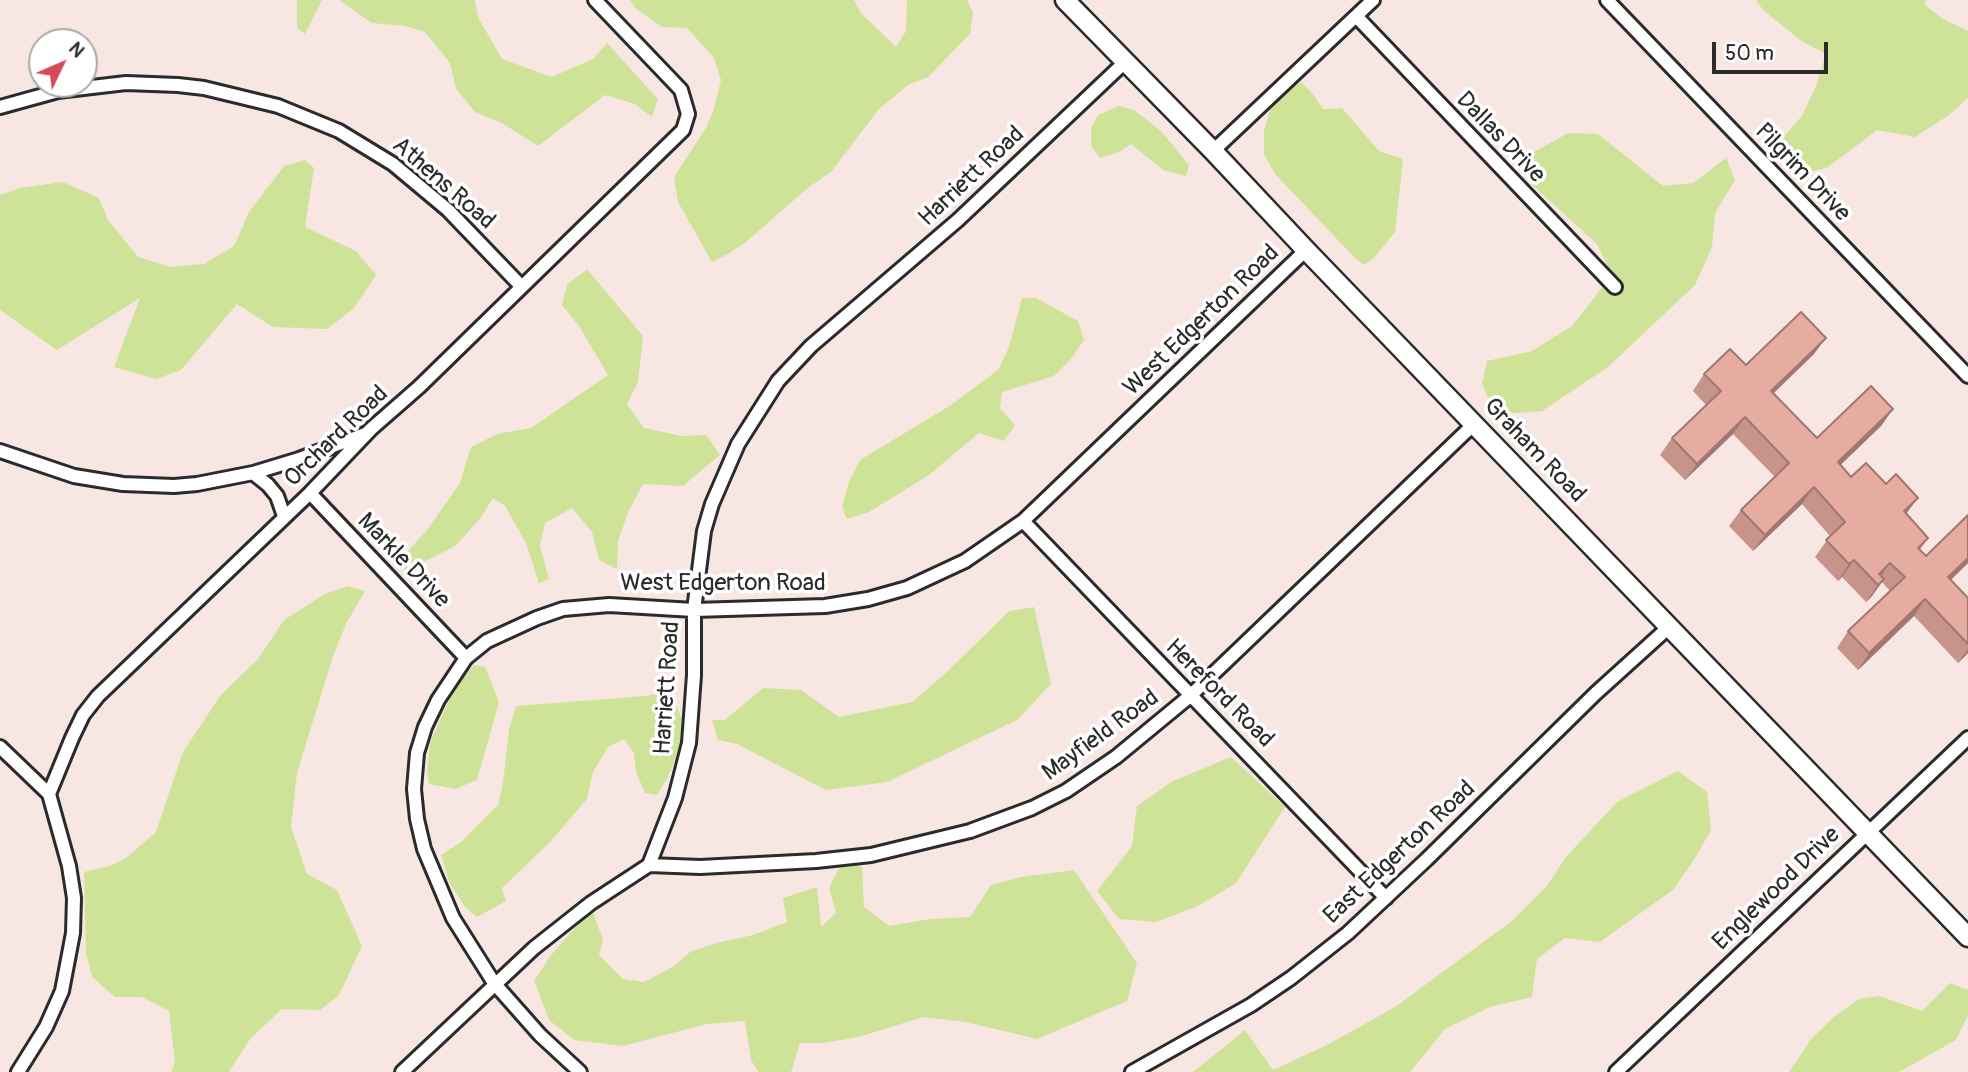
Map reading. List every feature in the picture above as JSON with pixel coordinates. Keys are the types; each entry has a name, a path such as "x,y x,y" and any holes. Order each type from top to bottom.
{"main road":[{"name":"Graham Road","path":"1065,0 1968,937"}],"street":[{"name":"Orchard Road","path":"49,794 78,727 99,696 683,130 688,114 681,90 595,0"},
{"path":"1213,151 1373,0"},
{"name":"Pilgrim Drive","path":"1606,0 1968,376"},
{"name":"Dallas Drive","path":"1356,16 1615,288"},
{"name":"Harriett Road","path":"649,865 675,799 689,743 694,674 694,610 702,541 712,504 738,444 757,411 778,381 811,346 958,220 1125,62"},
{"name":"Athens Road","path":"0,107 58,91 127,83 204,88 278,106 339,131 393,163 448,210 521,286"},
{"name":"West Edgerton Road","path":"494,984 465,940 442,895 424,849 414,789 417,753 425,727 449,681 466,658 487,641 537,618 563,610 609,606 694,610 825,606 868,599 907,588 965,561 1023,521 1306,250"},
{"name":"Mayfield Road","path":"649,865 700,867 844,858 890,851 970,831 1032,808 1066,791 1116,757 1190,696 1474,424"},
{"path":"0,452 74,477 123,484 197,484 253,473 368,433"},
{"path":"253,473 268,485 276,496 284,516"},
{"name":"Markle Drive","path":"310,493 466,658"},
{"name":"Hereford Road","path":"1023,521 1386,898"},
{"name":"East Edgerton Road","path":"1132,1072 1219,1025 1291,978 1348,933 1669,627"},
{"name":"Englewood Drive","path":"1616,1072 1968,738"},
{"path":"0,747 49,794 69,866 74,898 73,933 62,991 46,1027 19,1072"},
{"path":"402,1072 534,948 591,903 649,865"},
{"path":"494,984 540,1035 580,1072"}],"green space":[{"path":"297,0 322,0 305,34 297,28"},
{"path":"339,0 475,0 478,17 502,59 552,77 593,59 607,43 658,99 652,117 635,104 605,95 538,146 502,123 475,112 456,89 450,63 425,32 405,26 372,23"},
{"path":"630,0 854,0 861,13 896,47 906,31 907,0 967,0 973,12 970,34 928,77 908,85 879,109 831,172 809,187 747,241 712,262 678,202 674,177 706,128 721,80 714,58 687,28 662,27 635,8"},
{"path":"1756,0 1926,0 1925,5 1943,19 1968,31 1968,98 1949,115 1915,137 1877,130 1828,167 1814,171 1801,168 1787,151 1782,138 1802,116 1816,86 1826,54 1800,40 1763,10"},
{"path":"1301,82 1323,109 1342,108 1379,151 1403,159 1395,232 1374,258 1364,265 1275,174 1264,154 1264,131 1270,110 1288,89"},
{"path":"1119,106 1134,110 1162,132 1189,165 1186,176 1163,170 1131,144 1119,152 1100,158 1091,146 1091,128 1098,115"},
{"path":"1568,133 1598,134 1663,186 1693,183 1726,158 1735,180 1715,213 1712,247 1695,285 1608,367 1542,411 1515,413 1493,409 1482,384 1487,361 1532,351 1572,326 1612,275 1597,244 1528,181 1532,153"},
{"path":"305,160 314,168 305,227 356,251 376,275 354,308 327,329 273,327 237,304 181,370 156,379 114,367 140,298 57,350 0,310 0,195 20,188 63,182 99,198 108,220 138,257 170,267 204,264 234,246 249,212 284,166"},
{"path":"587,269 643,336 638,382 627,404 644,428 682,436 706,435 720,455 683,486 643,484 628,512 618,541 617,569 599,560 592,532 572,508 545,523 540,546 549,579 539,583 526,543 505,506 493,498 480,519 455,546 406,571 398,562 427,530 460,483 471,447 497,434 531,428 608,375 579,326 562,305 567,285"},
{"path":"1022,298 1036,298 1078,321 1084,340 1071,359 1054,376 1002,392 1000,408 1015,425 1004,441 979,433 929,475 869,512 847,519 842,507 849,482 860,460 951,405 998,370 1009,347"},
{"path":"348,586 365,591 346,624 333,656 297,773 291,827 307,874 337,890 362,946 339,995 320,1010 282,1009 250,1039 229,1072 171,1072 175,1062 169,1011 142,997 115,997 92,977 86,953 84,872 110,866 126,858 156,832 183,752 220,696 258,659 284,620 325,594"},
{"path":"1034,607 1051,684 1017,720 887,782 826,790 737,744 718,740 712,720 725,720 763,688 801,690 839,717 912,702 946,673 1009,611"},
{"path":"474,665 485,667 499,702 477,780 455,789 429,784 427,772 430,743 459,682"},
{"path":"669,692 683,720 679,750 657,795 645,793 636,772 634,753 624,739 608,747 593,772 587,799 550,842 502,888 506,901 477,917 465,907 450,884 441,855 461,842 498,805 509,730 516,706"},
{"path":"1231,757 1285,807 1236,883 1198,906 1156,922 1119,919 1097,891 1132,846 1137,806 1173,781"},
{"path":"1678,771 1707,792 1711,830 1697,855 1673,890 1600,942 1565,938 1537,959 1532,997 1490,1007 1445,1029 1410,1072 1193,1072 1245,1030 1273,1070 1329,1044 1395,1007 1512,921 1546,887 1566,857 1617,802"},
{"path":"844,858 862,868 864,907 889,926 930,919 970,917 991,885 1021,877 1074,870 1137,963 1127,1001 1037,1039 966,1022 923,1017 859,1037 823,1043 800,1043 791,1072 758,1072 751,1060 745,1021 707,1024 623,1046 574,1040 549,1020 534,981 551,955 592,909 603,940 599,955 623,979 644,982 673,967 690,952 753,935 787,922 783,898 817,887 821,927 836,913 829,888"},
{"path":"1950,983 1968,990 1968,1015 1956,1040 1899,1072 1789,1072 1812,1038 1835,1016 1859,999 1879,996 1922,1011"}],"building":[{"path":"1801,312 1826,338 1771,391 1817,438 1871,386 1893,409 1838,462 1851,477 1866,463 1886,484 1896,474 1918,498 1904,511 1928,538 1918,548 1926,556 1968,515 1968,558 1948,577 1968,598 1968,644 1925,599 1869,653 1848,631 1905,577 1890,563 1879,574 1884,579 1878,585 1854,560 1849,564 1826,540 1845,522 1814,487 1765,535 1741,510 1789,463 1745,417 1697,464 1672,438 1721,391 1704,374 1730,349 1746,365"}]}
